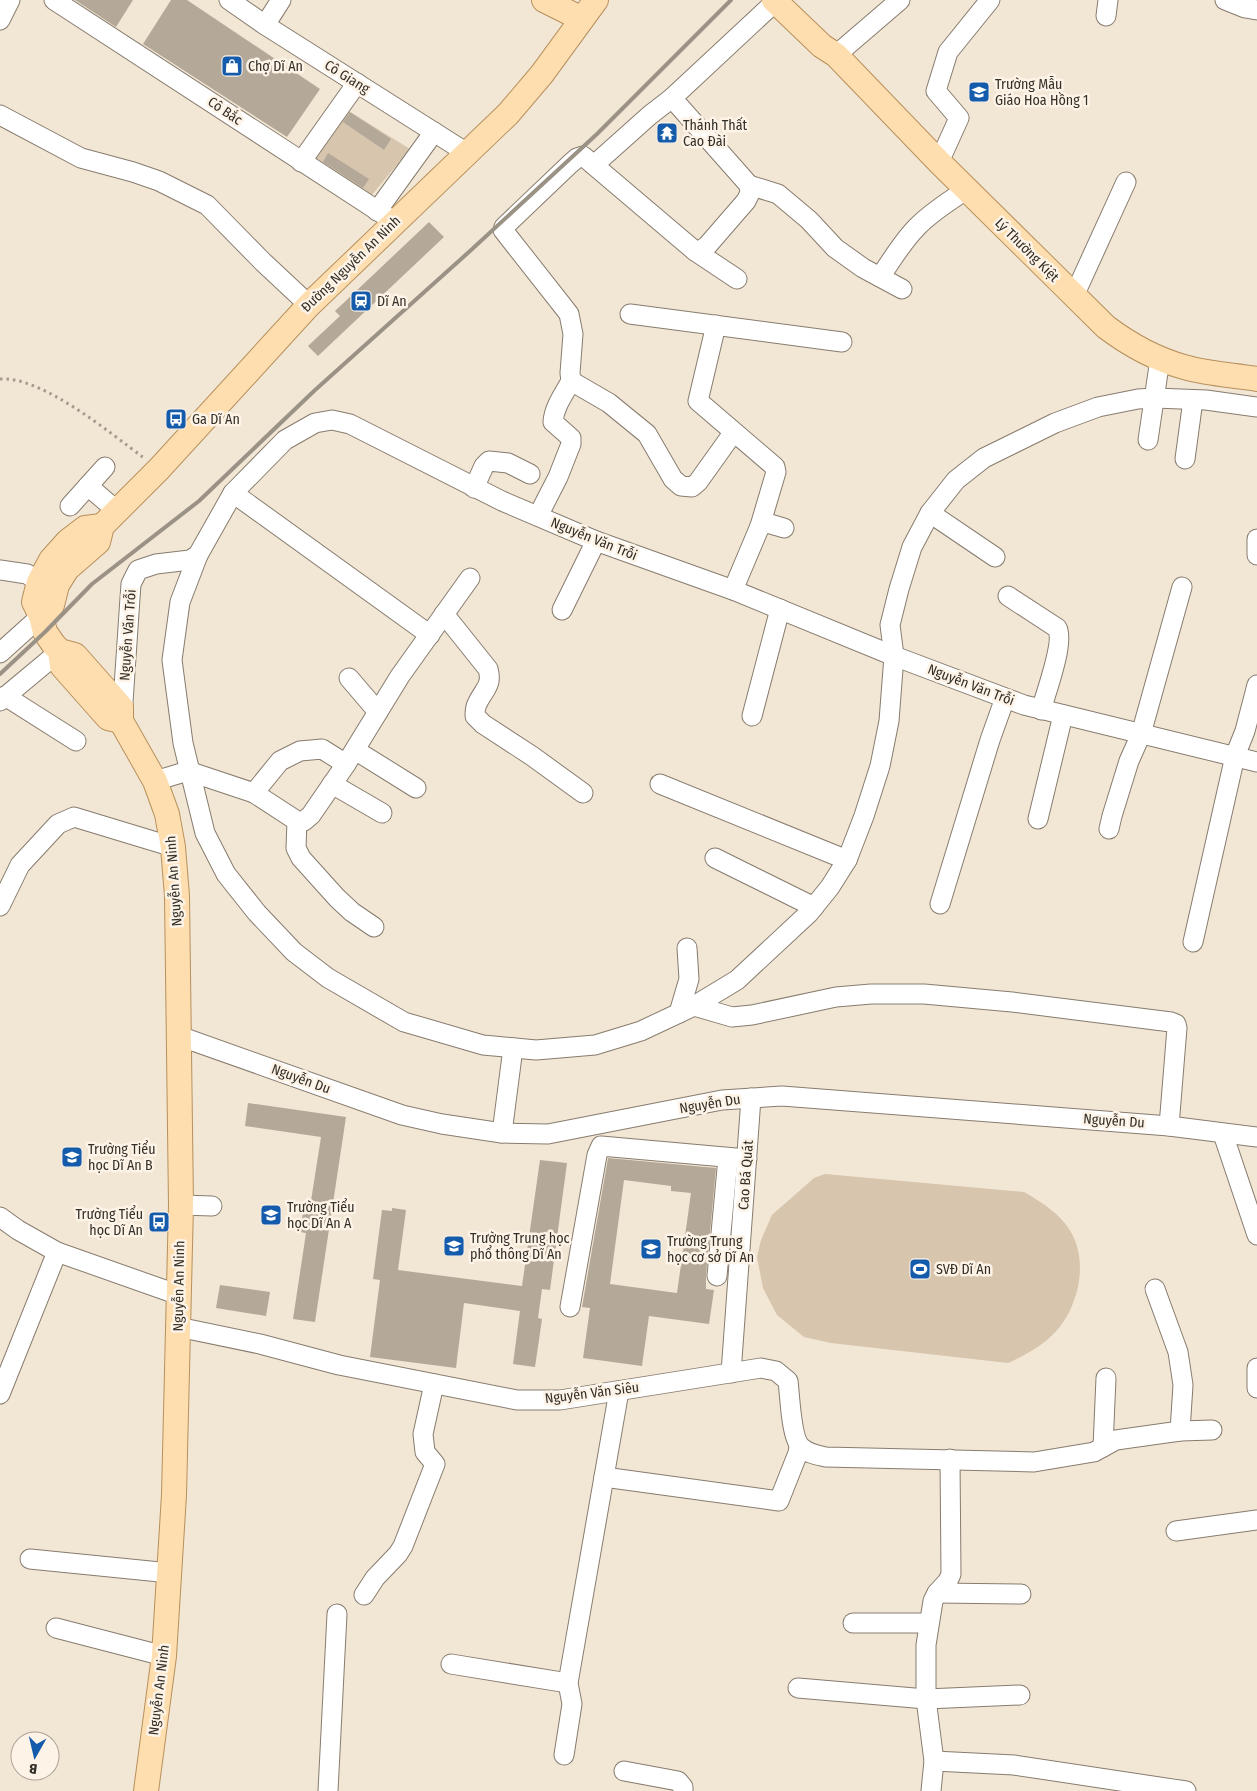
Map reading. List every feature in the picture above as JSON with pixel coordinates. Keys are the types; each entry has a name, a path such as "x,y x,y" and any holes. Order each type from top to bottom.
{"main road":[{"path":"544,0 582,19"},
{"name":"Đường Nguyễn An Ninh","path":"41,616 52,605 57,586 67,569 98,542 110,519 159,469 309,305 386,217 467,153 508,114 526,94 596,0"},
{"name":"Lý Thường Kiệt","path":"781,1 822,46 836,55 939,162 1106,327 1128,343 1160,359 1185,367 1257,379"},
{"name":"Đường Nguyễn An Ninh","path":"110,519 85,528 68,541 51,560 39,582 34,602 49,639 60,651 62,666 108,718 122,721"},
{"path":"122,721 155,781"},
{"name":"Nguyễn An Ninh","path":"146,1791 164,1656 170,1573 174,1495 181,1205 176,896 173,847 168,814 155,781"}],"street":[{"path":"0,20 10,0"},
{"name":"Cô Bắc","path":"54,0 134,50 386,217"},
{"name":"Cô Giang","path":"229,0 265,25 467,153"},
{"path":"265,25 281,0"},
{"path":"836,55 900,0"},
{"path":"939,162 959,118 936,91 948,52 990,0"},
{"path":"1225,0 1245,8 1257,10"},
{"path":"594,165 781,1"},
{"path":"301,162 356,83"},
{"path":"672,98 749,185 778,194 809,220 835,248 863,268 902,289"},
{"path":"0,115 81,158 159,181 206,205 309,305"},
{"path":"386,217 434,132"},
{"path":"538,516 558,477 571,444 571,438 553,422 556,406 571,381 573,334 569,314 505,233 504,228 577,158 585,156 695,251 737,279"},
{"path":"1074,296 1126,182"},
{"path":"695,251 707,246 746,201 750,192 749,185"},
{"path":"880,278 916,227 927,217 967,190"},
{"path":"630,314 842,342"},
{"path":"716,325 698,401 774,467 776,472 760,526 733,590"},
{"path":"1148,440 1160,359"},
{"path":"571,381 609,403 646,434 673,479 681,486 692,487 698,482 733,433"},
{"path":"198,555 180,602 172,660 188,771 205,833 226,874 257,913 294,952 328,978 404,1022 482,1045 536,1050 595,1045 641,1031 687,1010 737,980 814,907 830,887 847,860 880,766 889,721 894,656 890,625 912,547 930,513 956,480 984,458 1055,423 1098,407 1138,399 1155,398 1257,407"},
{"path":"1186,459 1193,400"},
{"name":"Nguyễn Văn Trỗi","path":"122,721 126,631 131,584 138,570 156,564 190,560 198,555 233,493 285,440 315,423 332,420 350,424 474,488 596,541 733,590 894,656 1024,706 1257,762"},
{"path":"474,488 484,466 489,461 496,460 508,463 530,474"},
{"path":"70,506 105,467"},
{"path":"88,486 110,519"},
{"path":"233,493 430,636"},
{"path":"930,513 995,557"},
{"path":"760,526 767,523 784,528"},
{"path":"1257,539 1257,556"},
{"path":"562,610 596,541"},
{"path":"0,570 26,574 39,582"},
{"path":"155,781 188,771 254,793 296,821 304,821 311,815 351,757 400,676 470,578"},
{"path":"1109,829 1126,770 1141,734 1182,587"},
{"path":"1008,596 1057,628 1060,632 1058,650 1041,710"},
{"path":"752,716 780,609"},
{"path":"444,614 488,669 490,676 489,685 476,705 475,716 482,724 532,756 584,793"},
{"path":"0,653 41,616"},
{"path":"60,651 3,698 76,742"},
{"path":"349,678 378,712"},
{"path":"1192,942 1235,756 1245,731 1257,685"},
{"path":"940,904 990,740 1005,698"},
{"path":"1038,819 1063,715"},
{"path":"254,793 280,761 300,751 322,749 351,757 416,788"},
{"path":"332,784 382,813"},
{"path":"660,784 847,860"},
{"path":"0,906 20,865 58,824 74,817 173,847"},
{"path":"296,821 296,848 301,858 337,898 352,912 374,927"},
{"path":"715,858 814,907"},
{"path":"687,948 689,979 687,1010"},
{"path":"687,1010 732,1017 752,1015 836,997 872,994 924,994 1012,1002 1171,1022 1176,1024 1177,1028 1169,1126"},
{"name":"Nguyễn Du","path":"179,1036 402,1115 442,1124 502,1133 548,1134 722,1100 782,1096 1169,1126 1257,1137"},
{"path":"502,1133 514,1048"},
{"name":"Cao Bá Quát","path":"731,1373 751,1098"},
{"path":"1223,1134 1257,1235"},
{"path":"570,1307 597,1155 602,1146 747,1159"},
{"path":"717,1276 728,1158"},
{"path":"181,1205 212,1206"},
{"path":"0,1217 18,1230 57,1252 179,1295"},
{"path":"0,1394 57,1252"},
{"path":"1155,1289 1178,1352 1183,1385 1180,1431"},
{"name":"Nguyễn Văn Siêu","path":"178,1327 260,1344 339,1365 517,1400 560,1400 761,1368 776,1370 788,1381 795,1436 799,1446"},
{"path":"1257,1368 1257,1388"},
{"path":"1103,1447 1106,1378"},
{"path":"364,1595 375,1578 398,1554 403,1546 436,1464 425,1452 424,1434 434,1384"},
{"path":"564,1755 572,1704 568,1684 619,1391"},
{"path":"604,1477 779,1501 799,1446 810,1454 826,1458 1034,1462 1084,1454 1116,1440 1180,1431 1212,1430"},
{"path":"931,1791 934,1761 926,1699 926,1644 933,1600 948,1581 952,1565 950,1460"},
{"path":"1176,1531 1257,1520"},
{"path":"30,1558 170,1573"},
{"path":"937,1593 1021,1594"},
{"path":"328,1791 337,1614"},
{"path":"852,1623 929,1623"},
{"path":"56,1628 164,1656"},
{"path":"451,1664 568,1684"},
{"path":"798,1688 926,1699 1020,1695"},
{"path":"934,1761 1014,1765 1186,1791"},
{"path":"624,1771 678,1781 683,1787 683,1791"}],"path":[{"path":"0,379 11,378 57,396 159,469"}],"shaded area":[{"path":"347,110 410,149 371,196 313,158"},
{"name":"SVĐ Dĩ An","path":"825,1174 1024,1192 1059,1217 1074,1238 1078,1250 1080,1269 1074,1302 1068,1314 1061,1325 1044,1343 1008,1363 831,1343 804,1337 777,1315 763,1288 757,1257 761,1240 772,1215 814,1178"}],"building":[{"path":"75,0 133,0 116,27"},
{"name":"Chợ Dĩ An","path":"171,0 187,0 320,89 287,137 143,44"},
{"path":"350,112 391,139 384,150 343,122"},
{"path":"328,153 369,179 363,188 323,162"},
{"path":"429,222 444,237 318,356 308,346 340,316 335,311"},
{"path":"248,1103 346,1117 315,1322 293,1319 306,1233 300,1232 305,1200 311,1201 321,1137 245,1126"},
{"path":"608,1158 716,1168 706,1275 706,1289 714,1290 709,1324 649,1316 642,1366 583,1358 590,1308 582,1307","holes":["624,1180 671,1186 671,1191 691,1193 677,1293 610,1284"]},
{"path":"540,1160 567,1163 550,1290 542,1289 538,1318 542,1319 535,1367 513,1364 520,1311 464,1303 456,1368 370,1357 380,1280 373,1279 382,1210 392,1211 392,1208 406,1210 398,1270 522,1286"},
{"path":"220,1285 270,1292 266,1316 216,1308"}],"railway":[{"path":"0,674 92,584 199,501 314,391 597,134 731,0"}],"place":[{"name":"Chợ Dĩ An","path":"232,66"},
{"name":"Trường Mẫu Giáo Hoa Hồng 1","path":"979,92"},
{"name":"Thánh Thất Cao Đài","path":"667,133"},
{"name":"Dĩ An","path":"361,301"},
{"name":"Ga Dĩ An","path":"176,419"},
{"name":"Trường Tiểu học Dĩ An B","path":"72,1157"},
{"name":"Trường Tiểu học Dĩ An A","path":"271,1215"},
{"name":"Trường Tiểu học Dĩ An","path":"159,1222"},
{"name":"Trường Trung học phổ thông Dĩ An","path":"454,1246"},
{"name":"Trường Trung học cơ sở Dĩ An","path":"651,1249"},
{"name":"SVĐ Dĩ An","path":"920,1269"}]}
